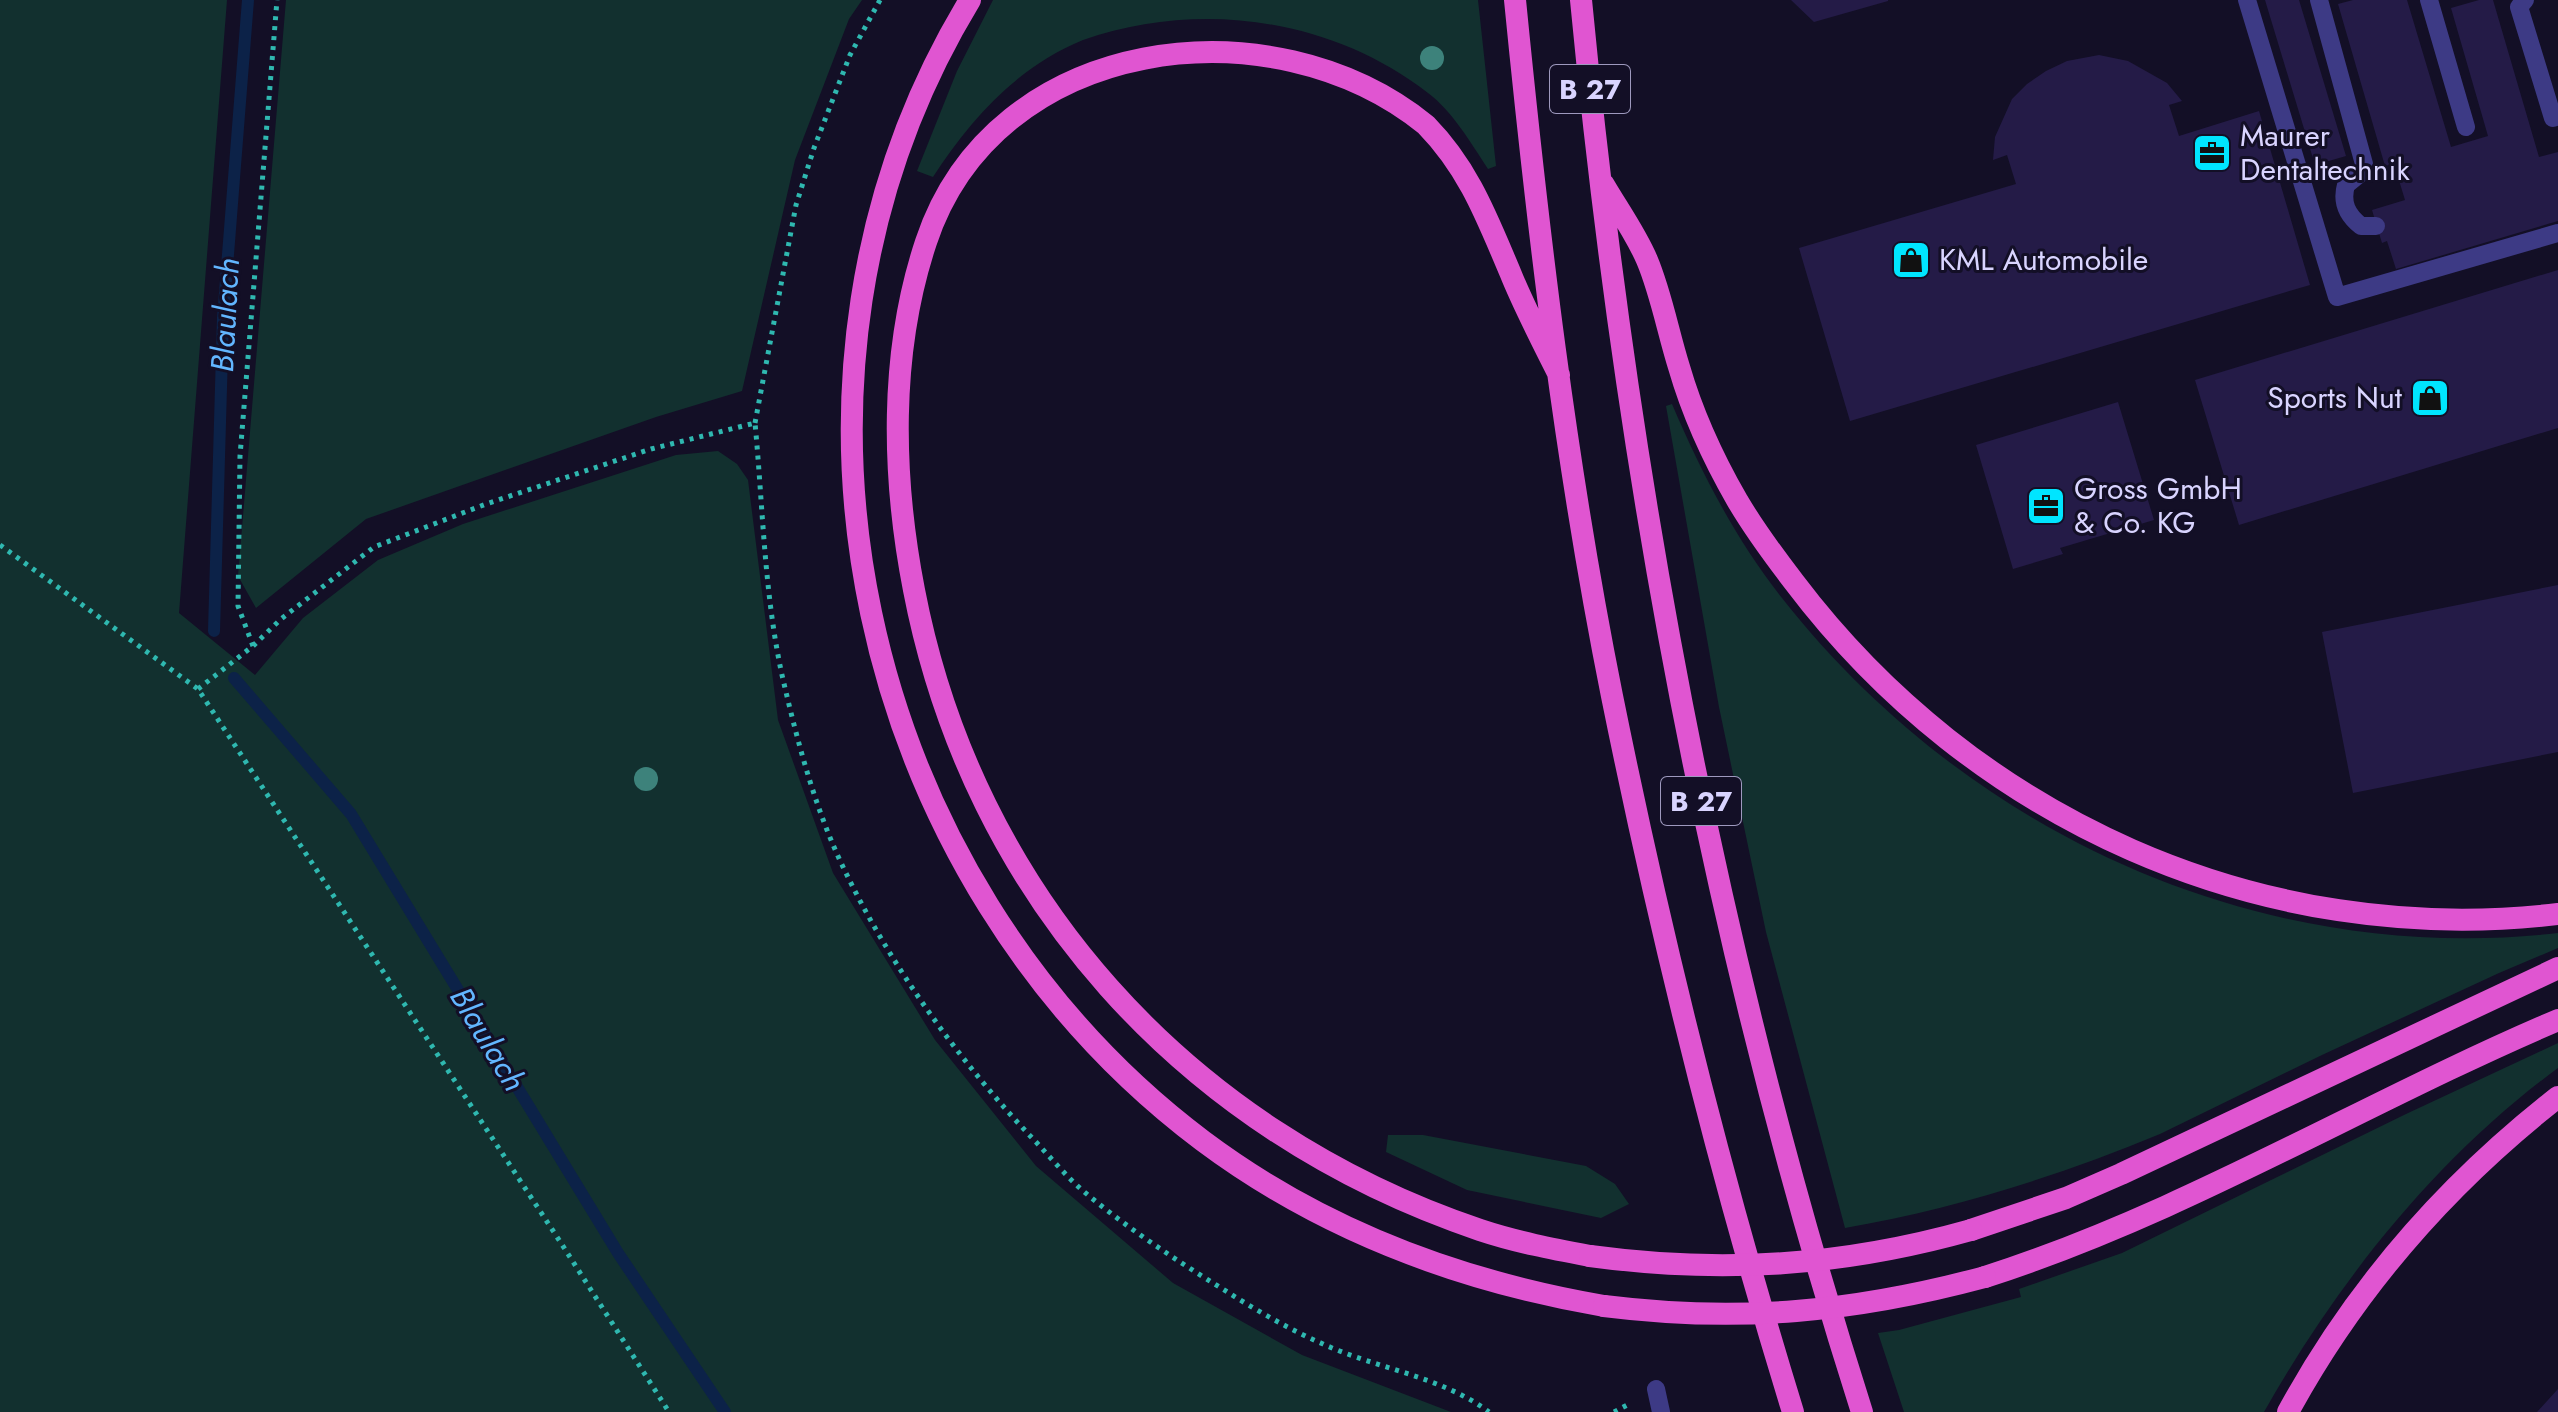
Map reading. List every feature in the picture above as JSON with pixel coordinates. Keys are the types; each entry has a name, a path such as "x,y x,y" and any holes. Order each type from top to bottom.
{"highway":[{"path":"970,0 949,33 926,83 897,159 876,228 860,315 853,387 854,504 860,557 884,674 905,736 939,818 982,898 1013,946 1122,1071 1202,1140 1273,1188 1382,1244 1449,1270 1514,1289 1604,1306 1707,1314 1800,1313 1924,1293 1985,1277 2090,1241 2558,1020"},
{"name":"B 27","path":"1515,0 1559,375 1611,692 1648,868 1718,1156 1793,1412"},
{"name":"B 27","path":"1581,0 1599,177 1636,448 1695,774 1785,1156 1819,1278 1862,1412"},
{"path":"1559,375 1511,277 1486,212 1434,134 1398,100 1331,62 1261,41 1217,38 1164,41 1111,54 1067,74 1033,95 1002,120 965,165 927,239 910,302 901,367 899,487 907,556 921,627 958,745 992,819 1021,871 1076,949 1128,1010 1214,1089 1328,1165 1422,1209 1484,1231 1590,1256 1695,1266 1792,1264 1913,1246 2066,1198 2558,968"},
{"path":"1599,177 1647,259 1680,372 1706,436 1738,501 1782,565 1851,651 1893,694 1939,734 2063,818 2152,858 2263,895 2365,915 2490,919 2558,914"},
{"path":"2288,1412 2324,1351 2394,1254 2487,1157 2558,1097"}],"lane":[{"path":"2247,0 2337,297 2558,233"},
{"path":"2319,0 2364,164 2362,172 2346,185 2344,204 2361,226 2376,226"},
{"path":"2429,0 2466,127"},
{"path":"2525,0 2519,7 2553,118 2558,116"},
{"path":"1656,1389 1661,1412"}],"path":[{"path":"253,646 238,606 240,456 277,0"},
{"path":"880,0 850,55 796,205 755,423 769,599 782,674 810,781 844,870 885,944 955,1049 1017,1122 1081,1189 1169,1256 1245,1303 1324,1345 1431,1383 1479,1404 1489,1412"},
{"path":"198,689 374,547 486,504 621,459 755,423"},
{"path":"0,545 198,689 669,1412"}],"green space":[{"path":"0,0 227,0 179,613 255,675 303,618 378,560 463,524 676,455 718,451 737,464 748,480 778,720 833,873 935,1040 1036,1166 1173,1283 1302,1355 1451,1412 0,1412"},
{"path":"286,0 862,0 849,19 795,160 742,391 656,417 366,519 256,608 238,576"},
{"path":"993,0 1478,0 1496,166 1488,169 1461,128 1437,100 1390,67 1349,47 1306,32 1262,23 1217,19 1172,21 1127,28 1083,40 1059,51 1017,80 980,115 933,177 917,171 957,71"},
{"path":"1672,404 1721,505 1749,553 1782,598 1856,681 1939,754 2030,816 2127,866 2229,904 2336,928 2446,938 2558,933 2558,948 2122,1149 1966,1201 1845,1228 1766,932 1719,707 1666,406"},
{"path":"2558,1043 2558,1068 2471,1141 2431,1182 2357,1269 2293,1363 2264,1412 1904,1412 1878,1333 2021,1297 2019,1289 2122,1253"},
{"path":"1388,1135 1423,1135 1586,1166 1615,1184 1629,1204 1601,1218 1467,1190 1386,1152"}],"building":[{"path":"1791,0 1888,0 1888,1 1814,22"},
{"path":"2265,0 2299,0 2346,156 2315,165"},
{"path":"2353,0 2407,0 2451,147 2488,136 2451,8 2479,0 2493,0 2539,157 2558,152 2558,221 2396,269 2387,241 2382,243 2372,210 2405,200 2394,164 2385,166 2338,4"},
{"path":"2099,55 2128,61 2167,83 2182,101 2169,105 2179,136 2259,111 2310,285 1850,421 1799,248 2016,184 2007,155 1993,160 1995,137 2012,99 2046,71 2067,61"},
{"path":"2558,270 2558,428 2239,525 2195,380"},
{"path":"2118,402 2154,520 2060,548 2063,554 2013,569 1976,445"},
{"path":"2558,585 2558,752 2353,793 2322,632"},
{"path":"2558,1389 2558,1412 2537,1412"}],"waterway":[{"name":"Blaulach","path":"214,631 223,318 248,0"},
{"name":"Blaulach","path":"234,678 351,814 618,1253 725,1412"}],"place":[{"name":"Maurer Dentaltechnik","path":"2212,153"},
{"name":"KML Automobile","path":"1911,260"},
{"name":"Sports Nut","path":"2430,398"},
{"name":"Gross GmbH & Co. KG","path":"2046,506"}]}
